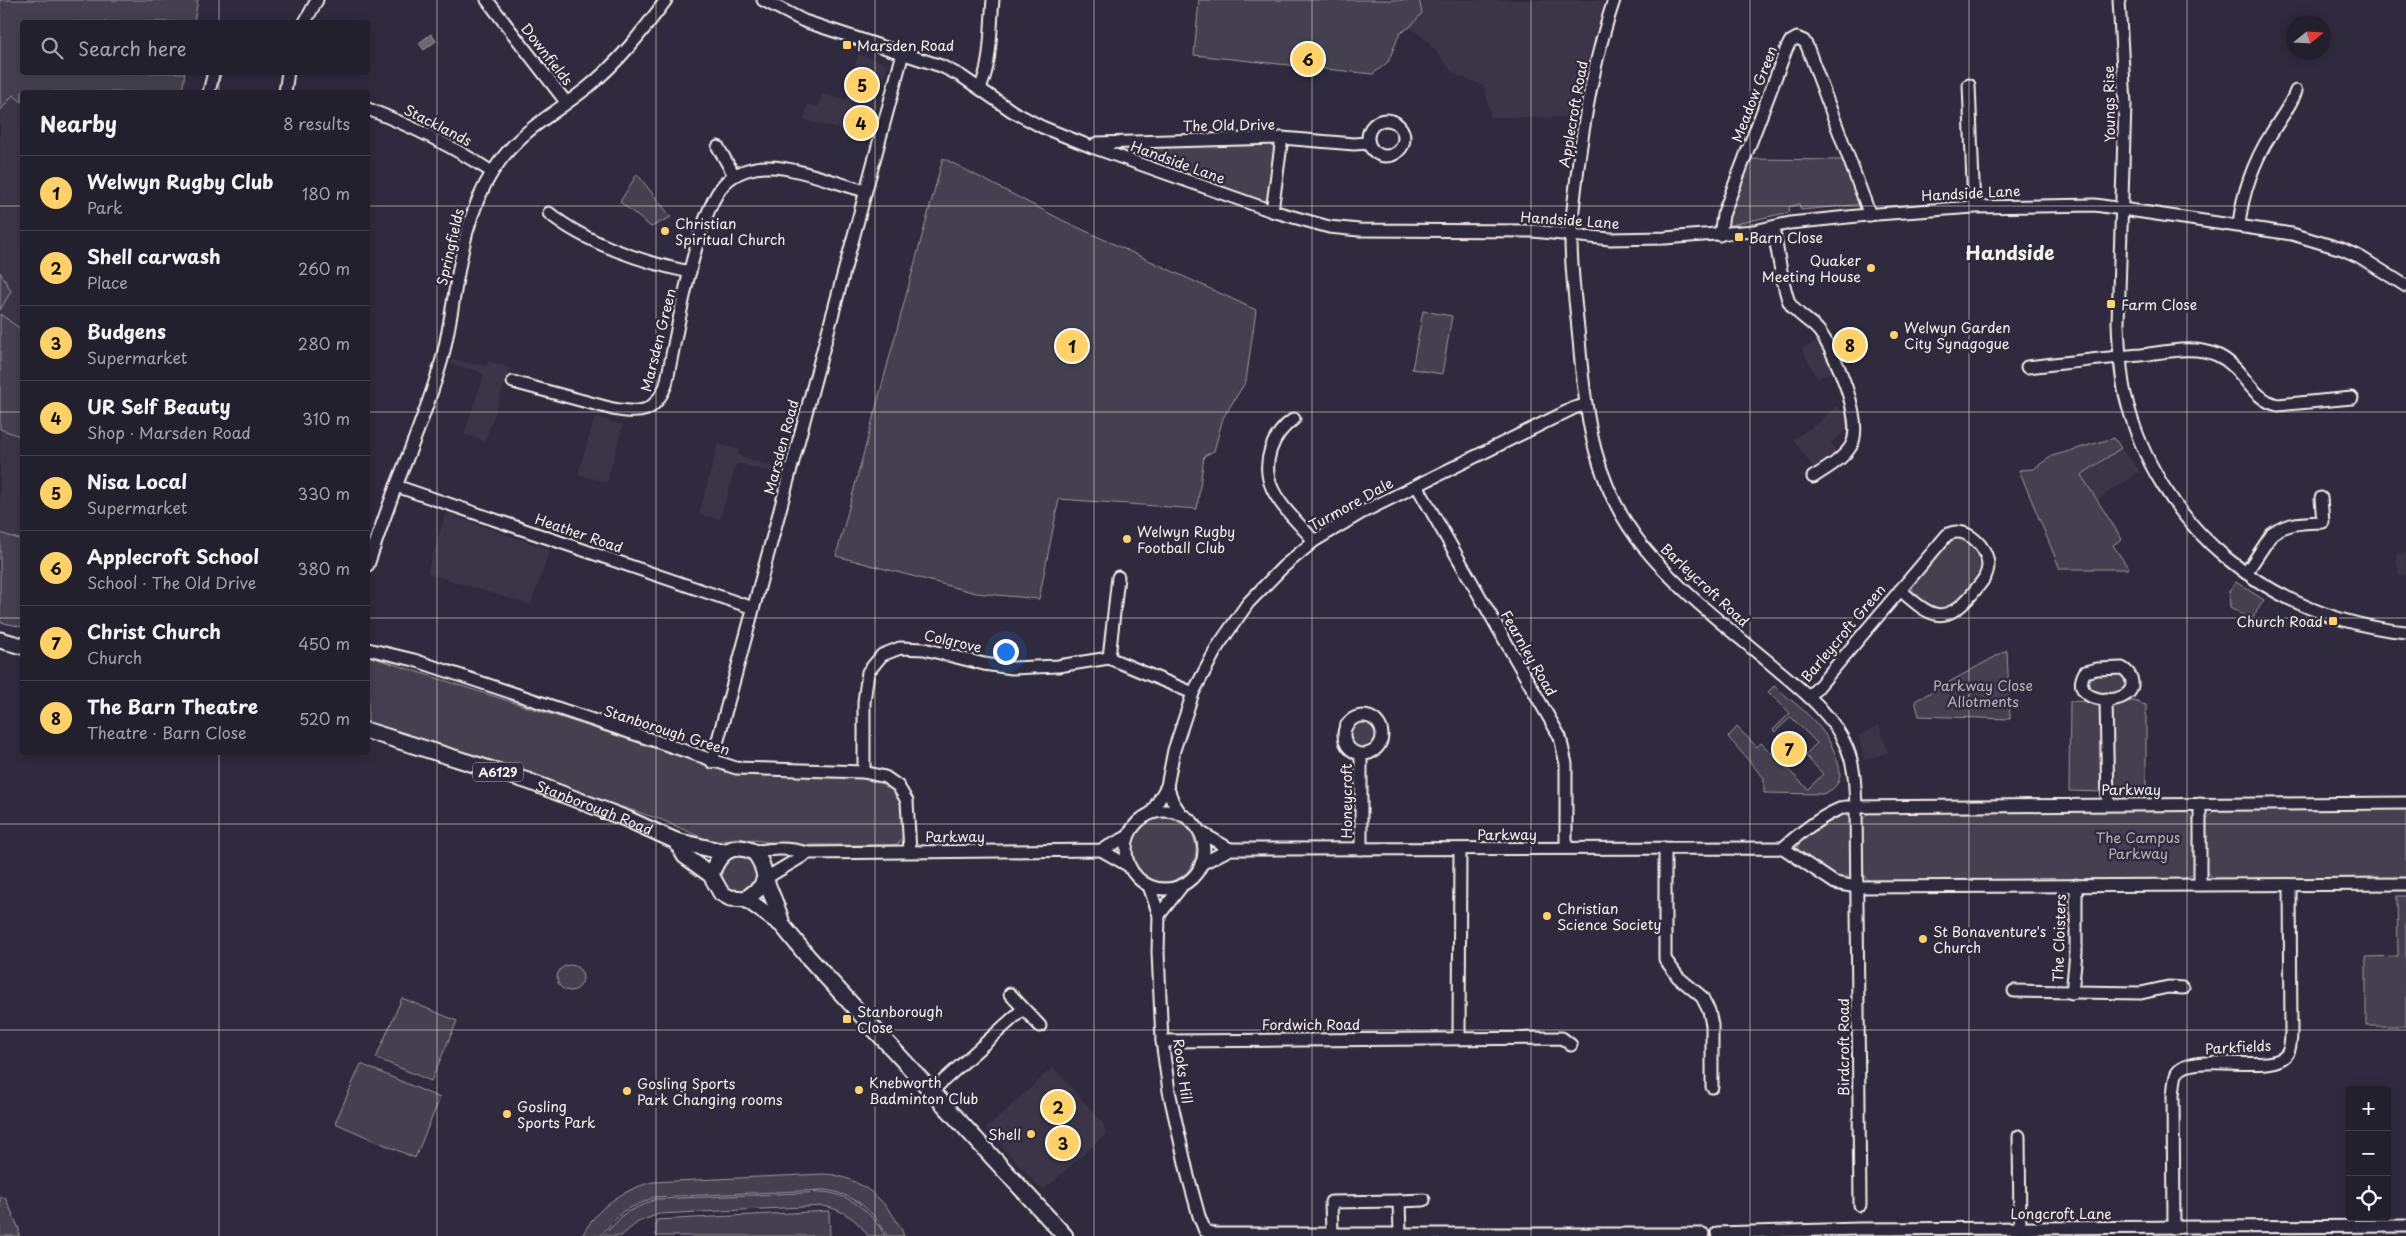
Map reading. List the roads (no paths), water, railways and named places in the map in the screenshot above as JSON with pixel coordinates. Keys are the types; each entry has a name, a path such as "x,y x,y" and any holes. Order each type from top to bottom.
{"main road":[{"path":"0,640 20,645"},
{"name":"Stanborough Road","path":"370,732 528,781 627,819 676,842 724,852 740,847 754,852 764,869 779,910 782,925"},
{"name":"Stanborough Road","path":"676,842 684,856 711,875 721,893 730,898 746,899 782,925 808,957 1065,1236"},
{"path":"711,875 718,859 724,852"},
{"path":"746,899 761,887 766,878"}],"street":[{"path":"306,20 317,0"},
{"name":"Downfields","path":"487,0 566,102"},
{"name":"Springfields","path":"370,559 425,411 442,359 464,244 473,210 492,172 512,144 531,127 588,87 617,60 666,0"},
{"name":"Handside Lane","path":"763,0 804,21 940,66 980,88 1027,119 1092,147 1272,211 1329,227 1358,230 1533,231 1610,239 1720,235 1817,220 1974,207 2071,204 2121,208 2292,234 2342,249 2360,257 2406,286"},
{"path":"980,88 984,80 993,0"},
{"name":"Applecroft Road","path":"1571,236 1586,114 1614,0"},
{"name":"Youngs Rise","path":"2119,0 2125,104 2118,314 2119,357 2131,415 2157,475 2185,515 2230,562 2288,600 2324,615 2382,629 2406,632"},
{"name":"Meadow Green","path":"1720,235 1723,215 1786,50 1790,42 1797,38 1804,41 1807,46 1870,215"},
{"name":"Marsden Road","path":"712,762 903,53"},
{"path":"210,90 213,75"},
{"path":"288,75 288,90"},
{"path":"1969,85 1974,207"},
{"path":"2239,225 2248,186 2260,152 2292,102 2296,91"},
{"name":"Stacklands","path":"370,110 420,130 451,146 492,172"},
{"path":"1272,211 1282,138"},
{"name":"The Old Drive","path":"1092,147 1097,142 1282,138 1354,144 1368,143"},
{"path":"718,147 734,175 752,168 769,166 783,168 865,191"},
{"name":"Marsden Green","path":"513,382 628,412 649,409 659,402 666,385 690,272 706,216 715,197 724,184 734,175"},
{"path":"549,213 600,243 670,268 690,272"},
{"path":"1773,227 1788,299 1797,312 1814,326 1828,345 1855,420 1854,437 1848,450 1813,477"},
{"name":"Barleycroft Road","path":"1571,236 1584,406 1592,442 1610,490 1624,517 1644,548 1690,595 1809,697 1836,728 1848,750 1854,770 1856,807"},
{"path":"2027,367 2190,350 2218,355 2230,362 2255,391 2271,403 2278,405 2352,398"},
{"name":"Turmore Dale","path":"1152,812 1167,786 1174,750 1193,694 1218,646 1248,603 1283,567 1314,541 1361,513 1574,408 1584,406"},
{"path":"1294,419 1281,431 1271,447 1269,478 1278,498 1314,541"},
{"name":"Heather Road","path":"396,486 753,608"},
{"name":"Fearnley Road","path":"1417,486 1560,737 1566,764 1566,848"},
{"path":"2246,573 2272,534 2277,530 2290,525 2323,522 2321,498"},
{"name":"Barleycroft Green","path":"1809,697 1900,590 1947,535 1954,531 1964,532 1981,546 1986,555 1988,563 1985,578 1962,606 1948,615 1933,614 1923,610 1900,590"},
{"path":"1118,576 1109,658 1193,694"},
{"name":"Colgrove","path":"864,772 865,684 868,672 875,662 890,650 910,647 984,664 1012,668 1058,666 1109,658"},
{"name":"Stanborough Green","path":"370,649 414,660 712,762 736,768 864,772 885,777 903,794 909,810 910,851"},
{"path":"2106,699 2108,804"},
{"name":"Honeycroft","path":"1360,754 1361,849"},
{"path":"1167,786 1172,802 1181,814"},
{"name":"Parkway","path":"1201,864 1230,849 1783,848 1796,836 1834,810 1856,807 2406,803"},
{"path":"2200,804 2200,884"},
{"path":"1856,807 1857,887"},
{"path":"1172,811 1190,820 1200,832 1204,849 1201,864 1191,880 1181,886 1168,890 1149,886 1133,874 1125,849 1127,837 1132,827 1152,812 1172,811"},
{"name":"Parkway","path":"1200,832 1230,849"},
{"name":"Parkway","path":"754,852 766,849 797,850 808,853 1101,850 1127,837"},
{"path":"1665,848 1665,959 1678,977 1702,997 1709,1011 1712,1025 1712,1086"},
{"path":"1783,848 1835,883 1857,887 2406,884"},
{"path":"1459,1038 1460,849"},
{"path":"1101,850 1129,866"},
{"name":"Parkway","path":"766,878 808,853"},
{"name":"The Cloisters","path":"2072,992 2076,953 2076,885"},
{"name":"Parkfields","path":"2174,1228 2174,1095 2176,1074 2182,1067 2260,1063 2283,1059 2288,1053 2291,1032 2290,885"},
{"name":"Rooks Hill","path":"1149,886 1159,915 1158,952 1162,1041 1169,1091 1182,1151 1203,1228 1210,1234 1332,1233"},
{"path":"1159,915 1181,886"},
{"name":"Birdcroft Road","path":"1857,887 1860,1206"},
{"name":"The Cloisters","path":"2014,992 2141,992 2168,987 2183,988"},
{"path":"1010,994 1040,1026"},
{"path":"932,1091 1023,1009"},
{"name":"Fordwich Road","path":"1162,1041 1562,1038 1571,1045"},
{"path":"2019,1136 2020,1228"},
{"path":"1424,1200 1331,1202 1332,1233 1703,1234"},
{"path":"1393,1234 1399,1201"},
{"name":"Longcroft Lane","path":"1717,1233 1778,1234 2020,1228 2406,1226"}],"place":[{"name":"Marsden Road","path":"847,45"},
{"name":"Applecroft School","path":"1308,59"},
{"name":"Nisa Local","path":"862,85"},
{"name":"UR Self Beauty","path":"861,123"},
{"name":"Christian Spiritual Church","path":"665,231"},
{"name":"Barn Close","path":"1739,237"},
{"name":"Quaker Meeting House","path":"1871,268"},
{"name":"Farm Close","path":"2111,304"},
{"name":"Welwyn Garden City Synagogue","path":"1894,335"},
{"name":"The Barn Theatre","path":"1850,345"},
{"name":"Welwyn Rugby Club","path":"1072,346"},
{"name":"Welwyn Rugby Football Club","path":"1127,539"},
{"name":"Church Road","path":"2333,621"},
{"name":"Christ Church","path":"1789,749"},
{"name":"Christian Science Society","path":"1547,916"},
{"name":"St Bonaventure's Church","path":"1923,939"},
{"name":"Stanborough Close","path":"847,1019"},
{"name":"Knebworth Badminton Club","path":"859,1090"},
{"name":"Gosling Sports Park Changing rooms","path":"627,1091"},
{"name":"Shell carwash","path":"1058,1107"},
{"name":"Gosling Sports Park","path":"507,1114"},
{"name":"Shell","path":"1031,1134"},
{"name":"Budgens","path":"1063,1143"}],"district":[{"name":"Handside","path":"2010,252"}],"park label":[{"name":"Parkway Close Allotments","path":"1983,694"},
{"name":"The Campus Parkway","path":"2138,846"}]}
